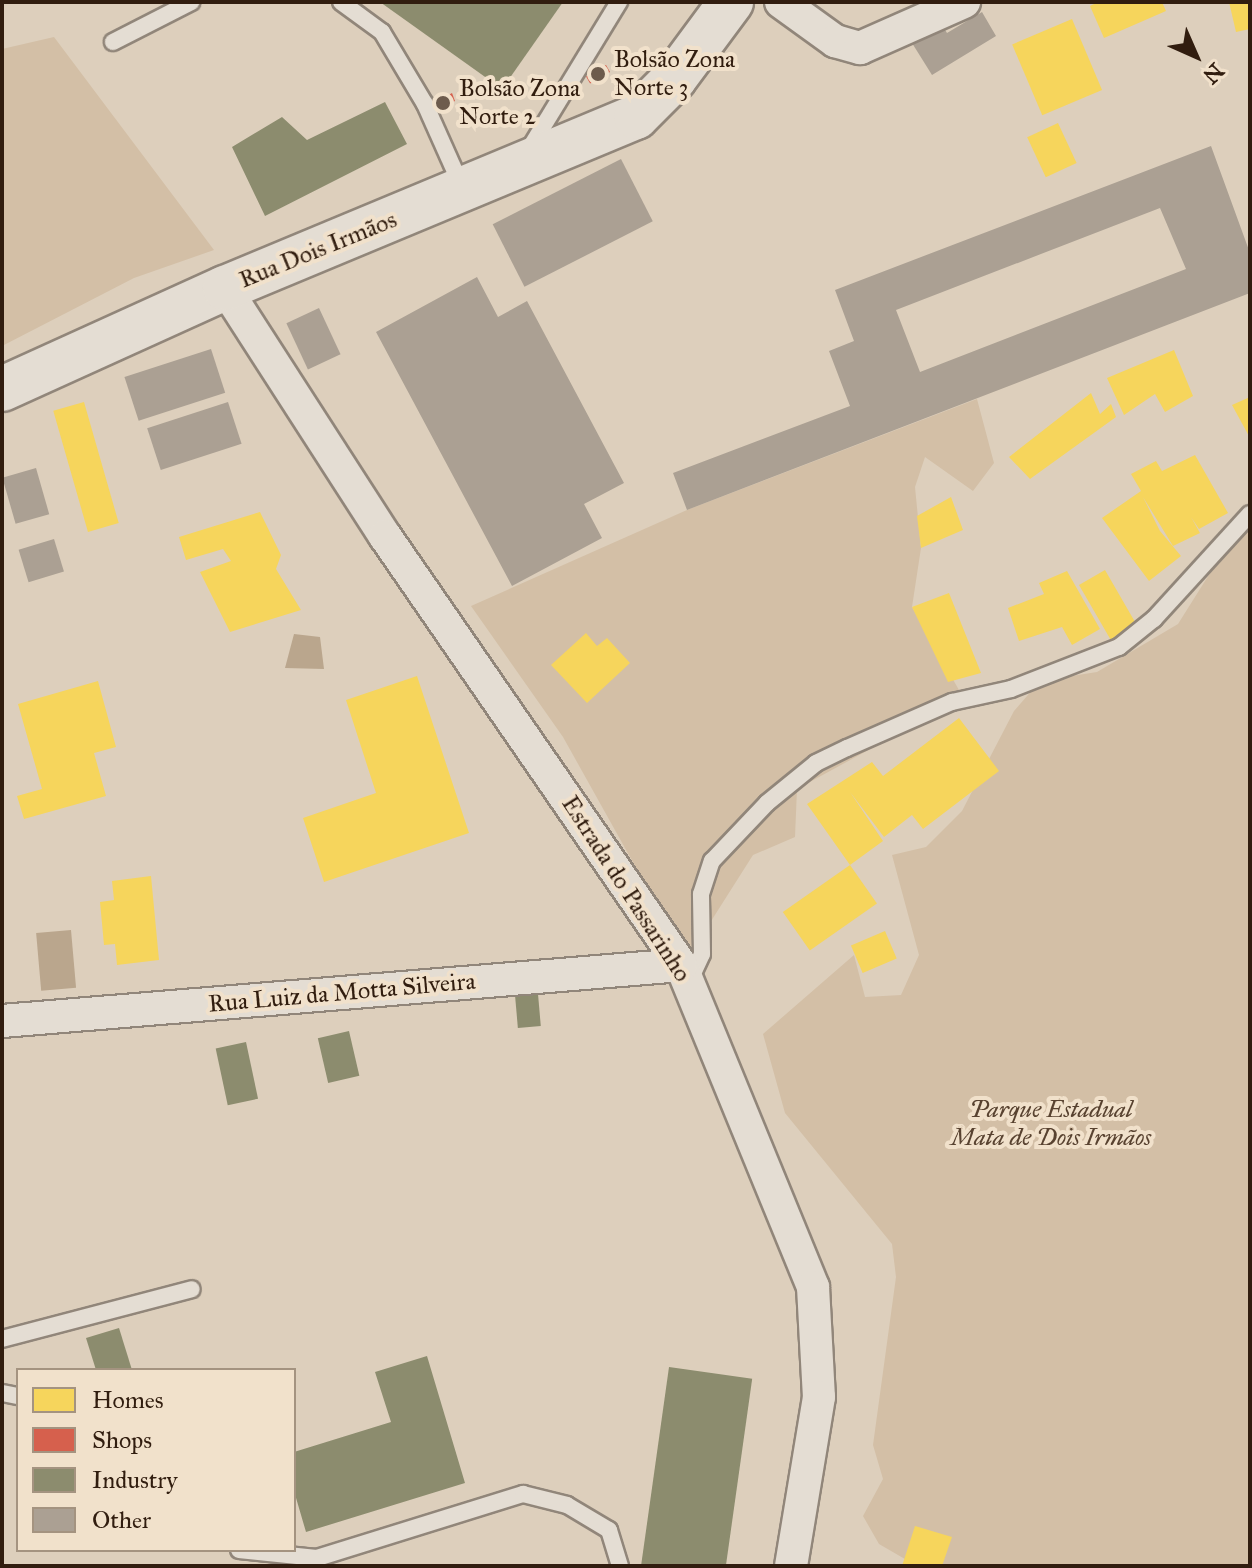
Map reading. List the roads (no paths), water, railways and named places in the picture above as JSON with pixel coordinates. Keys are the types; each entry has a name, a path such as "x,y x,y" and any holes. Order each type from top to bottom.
{"main road":[{"name":"Rua Dois Irmãos","path":"2,389 225,288 515,171 636,117 692,58 731,2"}],"street":[{"path":"781,2 835,41 860,48 964,2"},
{"name":"Estrada do Passarinho","path":"225,288 385,536 685,974 813,1287 819,1397 791,1566"},
{"name":"Rua Luiz da Motta Silveira","path":"2,1021 685,974"}],"lane":[{"path":"113,42 191,2"},
{"path":"341,2 382,32 425,104 464,192"},
{"path":"515,171 619,2"},
{"path":"685,974 702,954 701,894 712,861 779,793 816,763 952,702 1011,689 1119,647 1154,619 1250,514"},
{"path":"2,1339 192,1289"},
{"path":"258,1552 317,1558 523,1494 567,1505 609,1530 620,1566"}],"place":[{"name":"Bolsão Zona Norte 3","path":"598,74"},
{"name":"Bolsão Zona Norte 2","path":"443,103"}],"park label":[{"name":"Parque Estadual Mata de Dois Irmãos","path":"1051,1124"}]}
